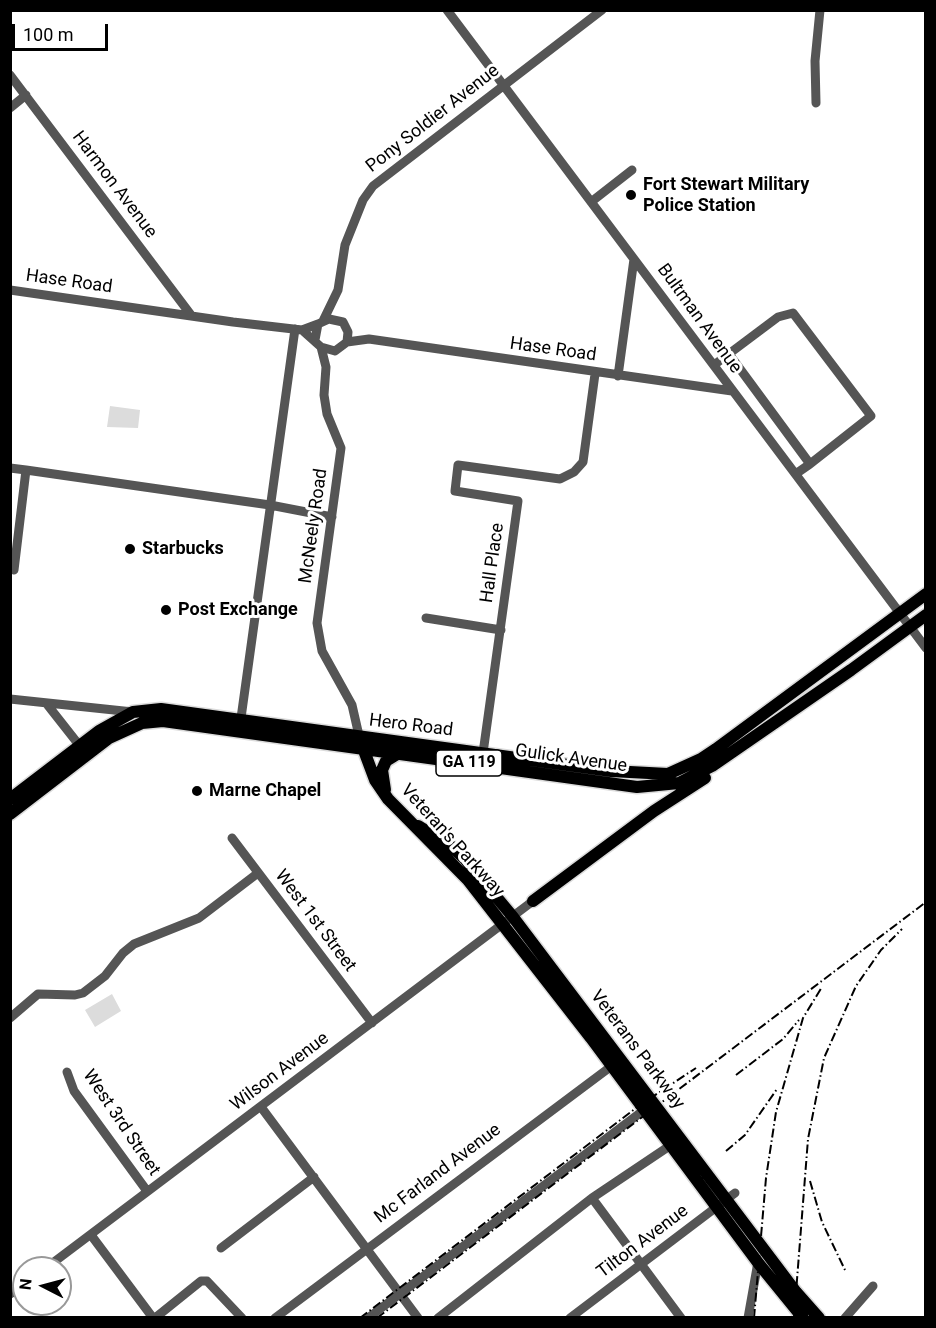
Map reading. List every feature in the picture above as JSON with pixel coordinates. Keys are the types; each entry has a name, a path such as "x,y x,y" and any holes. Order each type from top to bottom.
{"main road":[{"name":"GA 119","path":"898,613 926,594"},
{"name":"Hero Road","path":"133,712 169,709 240,718 361,743 483,753 644,775 668,774 684,768 716,749 898,613"},
{"name":"Gulick Avenue","path":"10,814 87,754 121,732 142,723 163,721 361,743 399,753 627,785 657,787 679,783 698,776 926,615"},
{"name":"GA 119","path":"10,799 78,744 133,712"},
{"path":"533,901 654,811 704,779 745,748 759,734"},
{"name":"Veteran's Parkway","path":"361,743 375,780 388,799 508,921"},
{"path":"388,799 383,784 382,770 386,761 399,753"},
{"name":"Veterans Parkway","path":"508,921 616,1062 731,1196 796,1292 819,1317"},
{"name":"Veterans Parkway","path":"616,1062 644,1110 758,1262 803,1317"}],"street":[{"name":"Bultman Avenue","path":"447,10 732,391 797,473 926,648"},
{"name":"Pony Soldier Avenue","path":"338,290 345,245 363,200 373,186 602,10"},
{"path":"816,103 815,61 820,10"},
{"name":"Harmon Avenue","path":"10,75 191,315"},
{"path":"10,108 26,95"},
{"path":"591,202 632,170"},
{"path":"618,376 634,259"},
{"name":"Hase Road","path":"10,290 299,329"},
{"path":"326,374 325,360 318,343 321,322 338,290"},
{"path":"326,374 343,346 345,324 338,290"},
{"path":"714,365 778,317 793,313 871,416 797,473"},
{"path":"299,329 334,318 369,339"},
{"path":"299,329 318,343 343,346 369,339"},
{"path":"240,718 270,505 299,329"},
{"name":"Hase Road","path":"369,339 596,374 732,391"},
{"path":"729,354 810,464"},
{"name":"McNeely Road","path":"326,374 324,395 327,414 341,448 318,613 319,638 329,667 352,705 361,743"},
{"name":"Hall Place","path":"483,753 518,501 455,491 458,465 560,479 574,472 583,462 596,374"},
{"path":"10,468 270,505 332,517"},
{"path":"14,570 26,470"},
{"path":"426,618 501,630"},
{"path":"10,699 133,712"},
{"path":"46,703 87,754"},
{"name":"West 1st Street","path":"232,838 372,1023"},
{"path":"10,1018 38,994 75,995 84,993 105,976 123,953 134,944 199,918 258,873"},
{"name":"Wilson Avenue","path":"62,1256 533,901"},
{"name":"Mc Farland Avenue","path":"275,1317 616,1062"},
{"name":"West 3rd Street","path":"67,1072 74,1090 147,1191"},
{"path":"261,1107 368,1247 418,1317"},
{"path":"368,1317 644,1110"},
{"path":"438,1317 592,1198 671,1145"},
{"path":"221,1248 314,1177"},
{"name":"Tilton Avenue","path":"570,1317 731,1196"},
{"path":"592,1198 681,1317"},
{"path":"91,1235 154,1317 201,1281 207,1281 242,1317"},
{"path":"748,1317 758,1262"},
{"path":"845,1317 873,1286"}],"shaded area":[{"path":"110,406 140,410 138,428 107,427"},
{"path":"112,994 121,1011 95,1027 85,1010"}],"railway":[{"path":"377,1318 926,902"},
{"path":"794,1318 808,1139 824,1058 856,986 881,950 902,929"},
{"path":"754,1318 766,1178 776,1112 803,1018 822,987"},
{"path":"736,1075 783,1039 799,1020"},
{"path":"360,1318 640,1105 696,1068"},
{"path":"726,1151 745,1135 777,1089"},
{"path":"810,1181 822,1222 845,1270"}],"place":[{"name":"Fort Stewart Military Police Station","path":"631,195"},
{"name":"Starbucks","path":"130,549"},
{"name":"Post Exchange","path":"166,610"},
{"name":"Marne Chapel","path":"197,791"}]}
